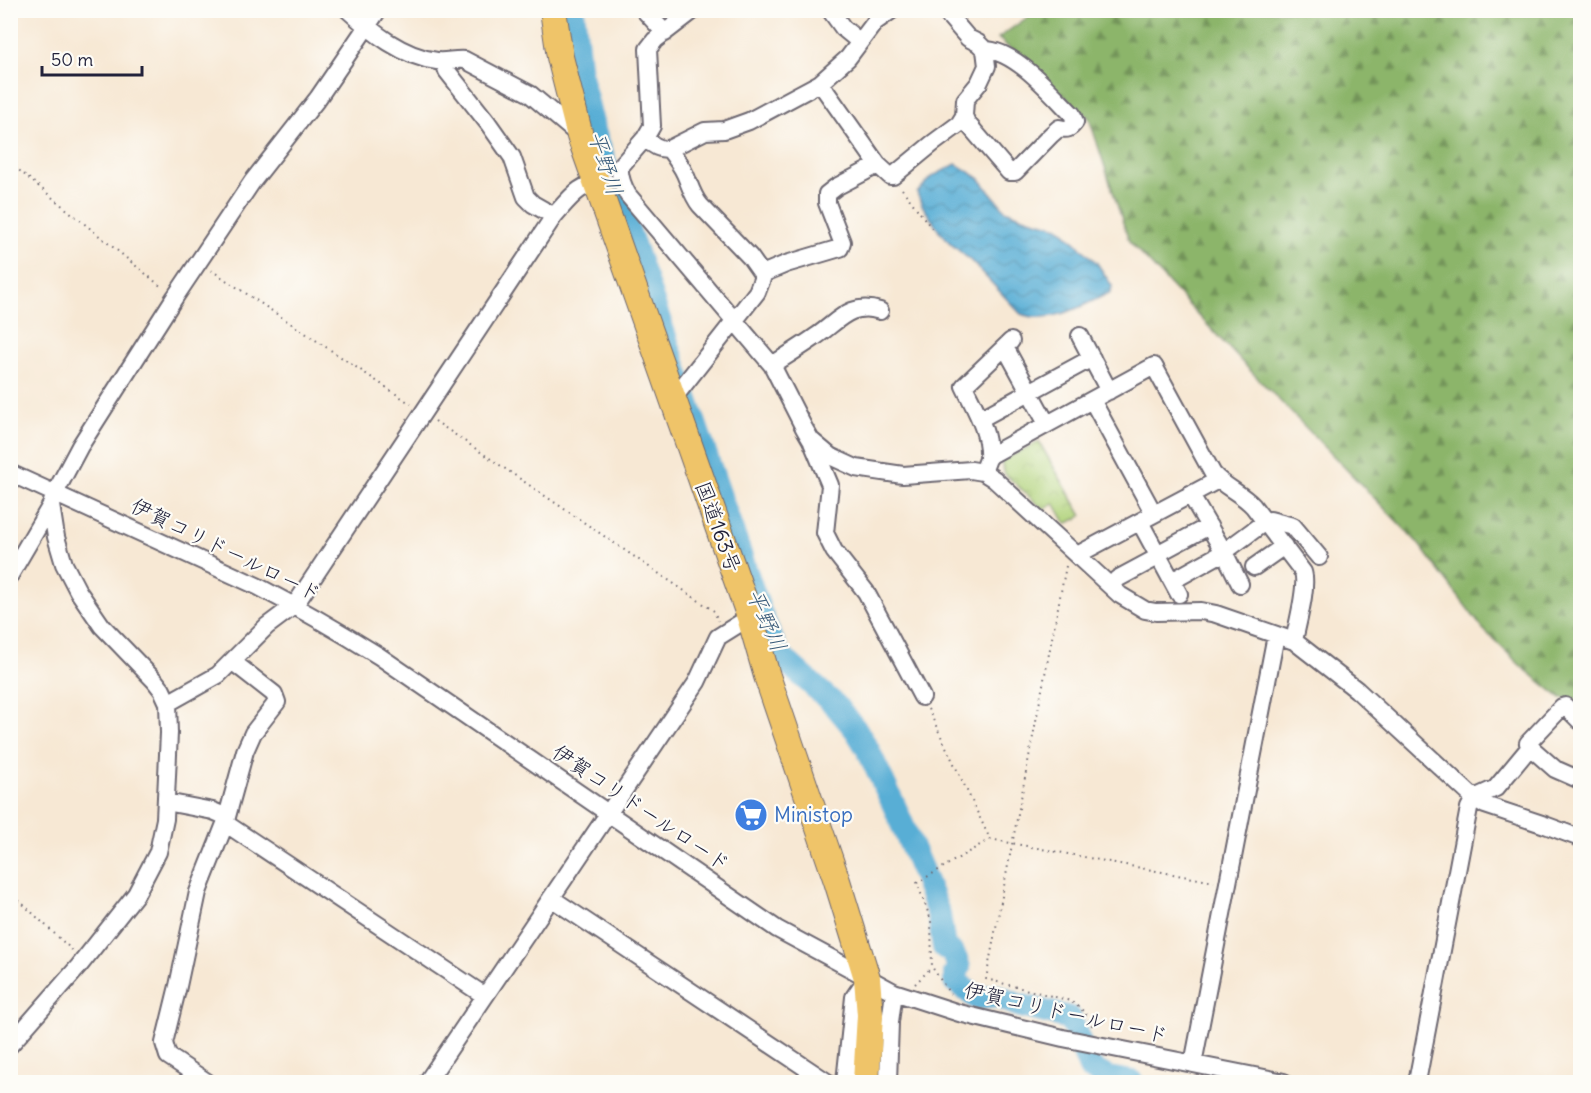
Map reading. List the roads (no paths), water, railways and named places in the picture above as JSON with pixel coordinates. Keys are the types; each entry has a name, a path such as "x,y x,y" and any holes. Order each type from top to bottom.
{"highway":[{"name":"国道163号","path":"554,10 560,57 580,136 595,182 679,391 767,675 837,880 867,978 870,1015 866,1083"}],"street":[{"path":"348,10 367,28 414,56 444,62 465,60 519,87 580,136"},
{"path":"10,575 80,446 175,297 252,182 318,98 378,10"},
{"path":"644,10 665,33"},
{"path":"694,10 655,40 648,49 652,126 645,138 620,167 622,182 628,195 772,365 812,440 830,485 825,533 834,551 866,592 922,697"},
{"path":"830,10 843,28 860,42"},
{"path":"645,138 663,150 705,131 724,130 749,121 820,83 848,58 875,22 892,10"},
{"path":"820,83 878,165 893,176 960,124 964,116 965,100 979,83 987,66 985,50 968,38 944,10"},
{"path":"964,116 967,123 1009,172 1015,172 1059,128 1066,130 1075,122 1072,114 1011,58 994,50 985,50"},
{"path":"444,62 447,71 512,157 526,197 533,204 554,216"},
{"path":"669,149 685,174 693,196 750,257 762,274 757,292 679,391"},
{"path":"762,274 786,264 840,248 842,242 827,203 827,194 878,165"},
{"path":"168,704 218,675 267,626 295,606 554,216 577,190 595,182 622,182"},
{"path":"772,365 815,338 847,313 869,307 880,311"},
{"path":"1080,336 1109,391"},
{"path":"1047,424 1008,344 964,386 980,419 988,451 985,465 994,479 1119,595 1145,610 1156,612 1201,611 1216,614 1294,641 1357,690 1474,798 1485,805 1581,838"},
{"path":"980,419 1092,358"},
{"path":"812,440 830,456 856,468 903,475 971,470 985,465 991,455 1154,366 1210,469 1218,480 1246,498 1266,521 1303,572 1305,577 1294,641"},
{"path":"1092,400 1147,518 1158,555 1175,588 1266,521 1278,521 1293,526 1319,556"},
{"name":"伊賀コリドールロード","path":"10,473 53,499 257,586 343,633 777,928 898,994 959,1013 1063,1038 1284,1083"},
{"path":"1073,552 1147,518 1218,480"},
{"path":"1190,494 1240,584"},
{"path":"10,1045 83,961 142,885 158,852 163,833 166,802 170,733 168,704 155,681 102,626 78,591 64,564 58,546 53,499"},
{"path":"1117,579 1209,526"},
{"path":"1254,567 1284,546"},
{"path":"427,1083 697,682 718,637 750,617"},
{"path":"1193,1064 1276,635"},
{"path":"207,1083 168,1056 164,1043 198,892 226,821 245,751 253,733 277,702 274,694 233,662"},
{"path":"1581,722 1565,706 1562,707 1528,742 1530,747 1554,769 1581,780"},
{"path":"1417,1083 1469,808 1474,798 1496,788 1530,747"},
{"path":"166,802 213,811 231,826 485,996"},
{"path":"551,898 827,1083"},
{"path":"845,1083 854,997 867,978"},
{"path":"888,1083 890,1022 898,994"}],"water":[{"path":"956,164 979,178 1005,210 1059,227 1097,263 1112,286 1111,292 1079,308 1056,315 1033,317 1021,314 939,231 922,205 917,193 931,177"}],"waterway":[{"name":"平野川","path":"573,10 580,75 594,131 760,612 778,654 835,705 856,730 867,748 922,871 939,915 944,947 957,961 959,968 955,973 955,981 977,998 997,996 1018,1005 1070,1018 1090,1068 1108,1078 1132,1082"}],"place":[{"name":"Ministop","path":"751,815"}]}
